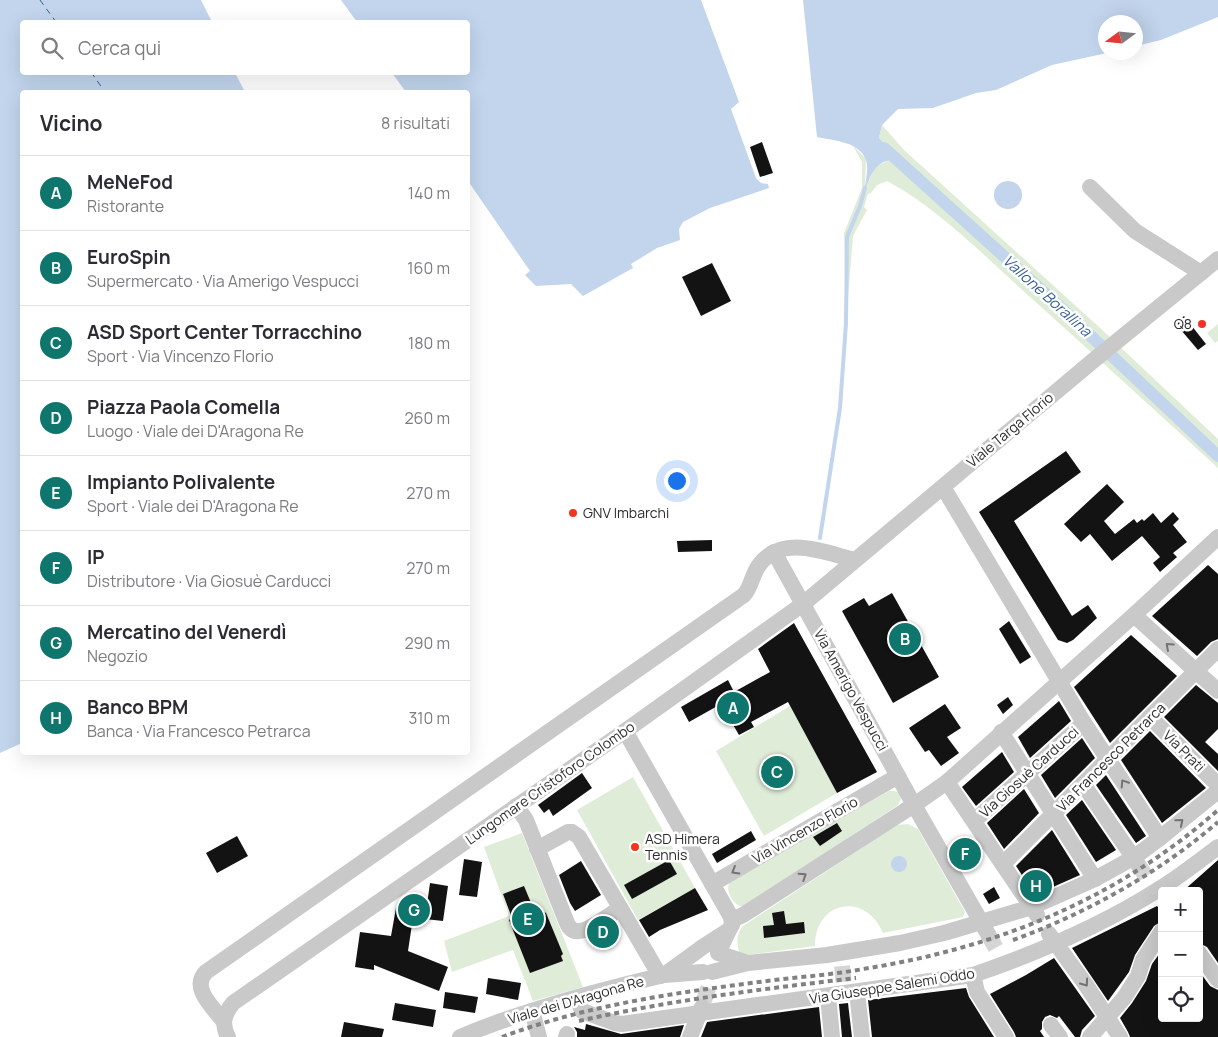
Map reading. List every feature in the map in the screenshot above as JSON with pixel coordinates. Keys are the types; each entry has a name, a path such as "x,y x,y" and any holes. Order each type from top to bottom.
{"street":[{"path":"1090,187 1135,231 1201,273"},
{"name":"Viale Targa Florio","path":"803,604 1120,338 1218,259"},
{"path":"943,487 1084,723 1160,838"},
{"path":"662,976 742,915 947,782 1134,615 1218,537"},
{"path":"226,1029 201,989 200,980 206,972 744,595 760,564 774,552 784,548 800,547 856,560"},
{"name":"Via Amerigo Vespucci","path":"774,552 914,805 985,928"},
{"name":"Lungomare Cristoforo Colombo","path":"226,1029 226,1012 233,1003 625,731 803,604"},
{"path":"1134,615 1218,691"},
{"name":"Via Francesco Petrarca","path":"1003,864 1218,649"},
{"name":"Via Prati","path":"1150,717 1218,785"},
{"name":"Via Giosuè Carducci","path":"974,821 1084,723"},
{"path":"625,731 712,884 730,925 718,953 720,962 716,969 708,975"},
{"path":"1001,732 1095,879"},
{"name":"Via Vincenzo Florio","path":"712,884 898,776"},
{"path":"947,782 1034,911"},
{"path":"1084,784 1135,860"},
{"path":"662,976 708,975 748,963 841,959 944,933 985,928 1034,911 1135,860 1218,791"},
{"path":"516,806 526,820 571,929 577,932 585,930 620,908"},
{"path":"537,849 568,832 579,836 662,976"},
{"name":"Via Giuseppe Salemi Oddo","path":"577,998 582,1011 618,1024 702,1008 828,996 849,990 973,975 1001,958 1094,926 1156,891 1218,846"},
{"path":"1090,1037 1124,998 1138,976 1143,960 1161,932"},
{"path":"1052,939 1086,985 1120,1037"},
{"path":"708,975 696,967 695,955 701,948 709,947 718,953 748,963"},
{"path":"1208,958 1218,980"},
{"path":"973,975 977,992 1006,1037"},
{"name":"Viale dei D'Aragona Re","path":"460,1037 485,1026 532,1011 662,976"},
{"path":"849,990 862,1037"},
{"path":"828,996 832,1037"},
{"path":"690,1037 702,1008"},
{"path":"532,1011 540,1037"}],"green space":[{"path":"882,125 904,150 1099,327 1218,439 1218,468 940,216 887,181 877,185 868,194 864,207 867,210 853,236 846,323 844,233 862,188 862,162 852,144 866,159 865,190 875,167 889,160 879,138"},
{"path":"1218,324 1218,341 1215,343 1207,333"},
{"path":"790,706 837,793 764,836 716,751"},
{"name":"ASD Himera Tennis","path":"633,777 695,888 638,920 577,810"},
{"path":"889,791 899,792 901,799 898,805 744,907 736,904 730,896 728,888 731,880"},
{"path":"908,824 918,829 965,912 963,917 883,933 875,920 865,911 854,907 842,907 832,911 823,919 817,931 815,946 740,956 737,940 743,926 897,825"},
{"path":"522,833 583,987 533,1001 513,950 452,972 444,941 509,916 484,847"}],"water":[{"path":"0,0 201,0 211,20 20,20 20,75 236,75 244,90 20,90 20,744 0,753"},
{"path":"341,0 701,0 739,102 731,109 756,178 761,183 768,184 769,188 710,208 683,222 679,229 680,240 657,248 631,264 633,268 583,296 571,284 536,286 525,275 530,271 470,184 470,90 405,90 393,75 470,75 470,20 356,20"},
{"path":"803,0 1218,0 1218,17 1161,40 1143,44 1143,15 1098,15 1098,55 1052,65 996,90 976,93 933,108 898,109 882,125 879,138 897,159 883,162 874,170 864,193 867,168 863,154 852,145 817,137"},
{"path":"1008,181 1018,185 1022,195 1018,205 1008,209 998,205 994,195 998,185"},
{"path":"899,856 905,858 907,864 905,870 899,872 893,870 891,864 893,858"}],"building":[{"path":"762,142 773,173 760,177 750,147"},
{"path":"712,263 731,301 701,316 682,277"},
{"path":"1184,316 1206,344 1198,350 1175,323"},
{"path":"1066,451 1081,472 1014,521 1072,616 1088,605 1097,618 1073,640 1067,643 1058,640 979,512"},
{"path":"1107,484 1124,502 1104,521 1115,534 1134,519 1137,523 1142,519 1144,521 1153,513 1161,523 1173,512 1179,519 1173,525 1187,542 1173,553 1177,557 1160,572 1153,563 1160,557 1142,536 1112,561 1090,534 1081,542 1064,524"},
{"path":"712,540 712,551 678,552 677,541"},
{"path":"1208,565 1218,574 1218,639 1211,642 1197,656 1152,616"},
{"path":"892,593 939,677 893,703 842,611 864,598 869,606"},
{"path":"1009,621 1031,657 1020,664 999,629"},
{"path":"794,623 877,772 837,793 788,702 751,722 754,727 739,735 721,704 689,722 681,707 728,680 734,692 770,672 758,649"},
{"path":"1131,635 1177,676 1110,743 1074,687"},
{"path":"1196,685 1218,703 1218,729 1205,742 1218,754 1218,771 1164,717"},
{"path":"1008,697 1013,705 1003,714 997,705"},
{"path":"1059,701 1071,721 1030,758 1018,737"},
{"path":"945,704 961,728 947,737 959,753 941,766 929,750 925,752 909,728"},
{"path":"1150,731 1206,788 1162,823 1121,760"},
{"path":"1082,738 1095,758 1055,798 1041,775"},
{"path":"1002,752 1014,772 976,806 962,787"},
{"path":"582,773 592,788 553,816 549,809 544,813 538,805"},
{"path":"1106,775 1146,836 1136,843 1096,785"},
{"path":"1024,789 1039,813 1004,849 987,823"},
{"path":"1082,800 1116,850 1096,862 1066,815"},
{"path":"837,823 842,831 820,846 813,837"},
{"path":"1052,830 1080,875 1035,895 1016,866"},
{"path":"751,831 756,840 717,863 712,854"},
{"path":"237,836 248,856 217,873 206,853"},
{"path":"464,859 482,862 477,897 459,895"},
{"path":"669,860 677,874 632,899 624,885"},
{"path":"1218,860 1218,963 1207,947 1203,945 1203,887 1188,887"},
{"path":"581,861 601,895 575,911 559,875"},
{"path":"430,883 448,886 443,921 425,919"},
{"path":"524,886 534,910 541,907 546,913 563,954 561,956 563,961 530,973 509,920 512,918 503,894"},
{"path":"994,887 1000,898 989,904 983,894"},
{"path":"695,888 708,910 660,930 649,937 639,920"},
{"path":"1157,906 1158,907 1158,924 1154,926 1135,955 1129,972 1108,1001 1072,948"},
{"path":"396,908 414,911 408,951 448,967 439,991 374,965 374,970 355,967 360,932 391,936"},
{"path":"784,911 786,924 804,922 805,933 764,938 763,926 774,925 772,913"},
{"path":"1158,956 1158,1022 1203,1022 1203,976 1210,986 1218,990 1218,1037 1130,1037 1120,1018 1146,981 1152,964"},
{"path":"1054,958 1095,1016 1082,1030 1080,1037 1075,1037 1059,1016 1057,1018 1050,1015 1045,1017 1042,1022 1042,1029 1040,1031 1044,1037 1016,1037 990,994"},
{"path":"488,978 521,983 518,1000 486,994"},
{"path":"966,988 969,997 994,1037 872,1037 868,1000"},
{"path":"445,992 478,997 475,1013 443,1008"},
{"path":"395,1003 436,1010 433,1027 392,1020"},
{"path":"848,1003 852,1037 842,1037 839,1004"},
{"path":"819,1007 822,1037 701,1037 707,1022"},
{"path":"344,1022 384,1029 382,1037 341,1037"},
{"path":"586,1024 621,1034 684,1025 680,1037 577,1037 574,1027 585,1030"}],"waterway":[{"name":"Vallone Borallina","path":"884,148 1059,306 1218,456"},
{"path":"820,538 840,408 846,323 847,237 860,206 865,188"}],"ferry route":[{"path":"40,0 55,20"},
{"path":"93,75 104,90"}],"tunnel":[{"path":"1137,863 1150,882"},
{"path":"988,934 998,952"},
{"path":"842,966 844,986"},
{"path":"703,1003 710,983"}],"railway":[{"path":"502,1037 571,1015 641,1000 712,988 833,974 912,960 960,948 1007,933 1052,915 1096,894 1138,870 1179,842 1218,810"},
{"path":"1013,940 1068,917 1121,890 1147,875 1218,822"},
{"path":"579,1021 683,1001 856,978"}],"place":[{"name":"Q8","path":"1202,324"},
{"name":"GNV Imbarchi","path":"573,513"},
{"name":"EuroSpin","path":"905,639"},
{"name":"MeNeFod","path":"733,708"},
{"name":"ASD Sport Center Torracchino","path":"777,772"},
{"name":"ASD Himera Tennis","path":"635,847"},
{"name":"IP","path":"965,854"},
{"name":"Banco BPM","path":"1036,886"},
{"name":"Mercatino del Venerdì","path":"414,910"},
{"name":"Impianto Polivalente","path":"528,919"},
{"name":"Piazza Paola Comella","path":"603,932"}]}
